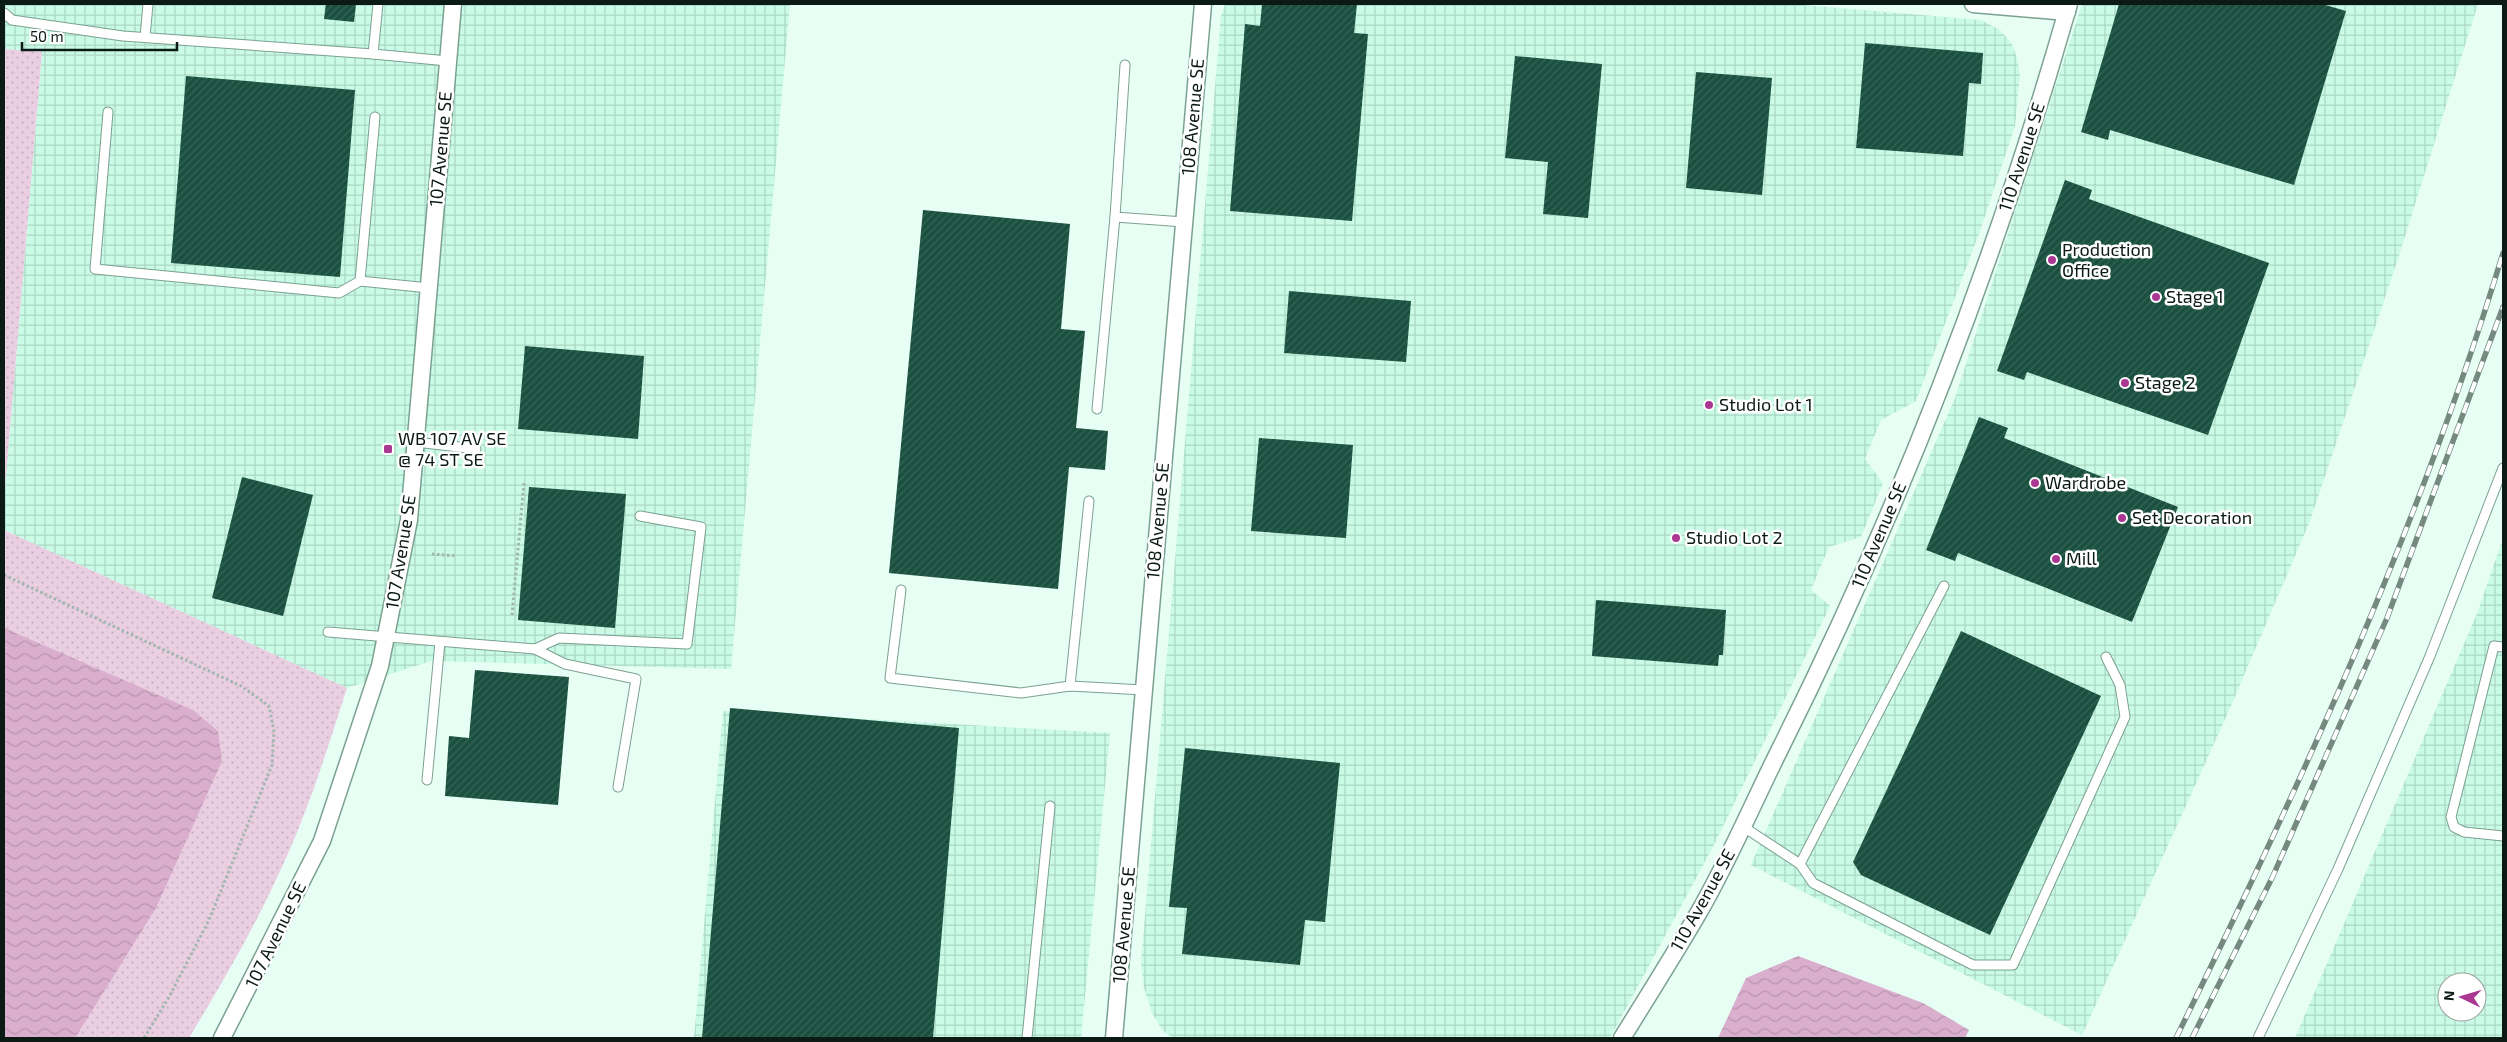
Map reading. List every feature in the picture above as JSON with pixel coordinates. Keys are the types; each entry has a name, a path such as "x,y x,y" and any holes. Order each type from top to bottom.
{"street":[{"name":"107 Avenue SE","path":"222,1038 322,841 380,666 409,520 453,4"},
{"name":"108 Avenue SE","path":"1114,1038 1203,4"},
{"path":"1973,4 2068,8"},
{"name":"110 Avenue SE","path":"1622,1038 1700,910 1806,698 1859,581 1916,448 2012,189 2068,8"}],"lane":[{"path":"145,37 148,4"},
{"path":"373,54 378,4"},
{"path":"4,13 12,20 145,37 448,61"},
{"path":"1097,409 1115,217 1125,65"},
{"path":"108,112 95,269 339,293 360,281 429,288"},
{"path":"360,281 375,116"},
{"path":"1115,217 1184,222"},
{"path":"416,442 476,449"},
{"path":"2258,1038 2338,869 2411,700 2503,468"},
{"path":"1070,686 1089,501"},
{"path":"535,648 559,638 687,644 701,527 640,516"},
{"path":"1800,864 1944,586"},
{"path":"901,590 890,678 1021,693 1070,686 1144,690"},
{"path":"328,632 535,648 565,664 636,679 618,787"},
{"path":"426,780 440,642"},
{"path":"2503,647 2494,646 2451,817 2454,827 2464,832 2503,836"},
{"path":"1742,826 1800,864 1813,883 1973,965 2013,965 2125,718 2120,685 2106,657"},
{"path":"1027,1038 1050,806"}],"path":[{"path":"512,615 524,482"},
{"path":"432,554 457,556"},
{"path":"4,575 241,686 269,706 274,731 272,765 208,920 169,997 144,1038"}],"shaded area":[{"path":"4,4 790,4 731,669 431,661 347,688 4,530 4,500 42,52 4,49"},
{"path":"1225,4 1792,4 1981,20 2000,30 2012,44 2020,73 2015,126 1980,231 1916,401 1881,420 1865,459 1883,483 1861,537 1829,547 1811,590 1830,606 1715,843 1610,1038 1173,1038 1163,1031 1152,1013 1144,988 1141,963 1221,16"},
{"path":"2082,4 2478,4 2396,265 2310,521 2227,715 2082,1035 1751,865 1955,398"},
{"path":"4,49 42,52 4,500"},
{"path":"4,530 347,688 316,781 290,849 248,935 189,1038 4,1038"},
{"path":"2503,538 2503,1038 2295,1038 2478,611"},
{"path":"723,711 1110,733 1081,1038 694,1038"}],"water":[{"path":"4,628 193,710 218,731 222,761 156,908 75,1038 4,1038"},
{"path":"1798,956 1923,1003 1969,1030 1965,1038 1718,1038 1746,978"}],"building":[{"path":"326,4 356,4 354,22 324,19"},
{"path":"1262,4 1357,4 1354,33 1368,34 1352,221 1230,211 1245,24 1260,26"},
{"path":"2119,4 2322,4 2346,11 2294,185 2110,130 2108,140 2081,132"},
{"path":"1865,43 1983,53 1981,84 1969,83 1963,156 1856,148"},
{"path":"1515,56 1602,64 1588,218 1543,214 1548,162 1505,158"},
{"path":"1696,72 1772,78 1762,195 1686,188"},
{"path":"186,76 355,90 340,277 171,263"},
{"name":"Stage 1","path":"2065,180 2092,190 2089,199 2269,263 2208,435 2027,372 2024,380 1997,371"},
{"path":"923,210 1070,224 1061,329 1085,331 1076,428 1108,431 1105,470 1069,467 1058,589 889,573"},
{"path":"1289,291 1411,301 1406,362 1284,353"},
{"path":"525,346 644,356 638,439 518,429"},
{"path":"1979,417 2008,428 2004,438 2178,507 2132,622 1958,553 1955,561 1926,550"},
{"path":"1259,438 1353,445 1346,538 1251,531"},
{"path":"242,477 313,495 283,616 212,598"},
{"path":"529,487 626,494 615,628 518,620"},
{"path":"1596,600 1726,610 1723,655 1719,655 1718,666 1592,656"},
{"path":"1961,631 2101,696 1990,935 1861,875 1853,862"},
{"path":"475,670 569,677 558,805 445,796 449,736 469,738"},
{"path":"730,708 959,728 933,1038 702,1038"},
{"path":"1185,748 1340,763 1325,922 1305,920 1300,965 1182,954 1187,908 1169,907"}],"railway":[{"path":"2176,1038 2268,846 2356,652 2435,454 2471,354 2503,253"},
{"path":"2192,1038 2272,878 2387,618 2503,307"}],"place":[{"name":"Production Office","path":"2052,260"},
{"name":"Stage 1","path":"2156,297"},
{"name":"Stage 2","path":"2125,383"},
{"name":"Studio Lot 1","path":"1709,405"},
{"name":"WB 107 AV SE @ 74 ST SE","path":"388,449"},
{"name":"Wardrobe","path":"2035,483"},
{"name":"Set Decoration","path":"2122,518"},
{"name":"Studio Lot 2","path":"1676,538"},
{"name":"Mill","path":"2056,559"}]}
